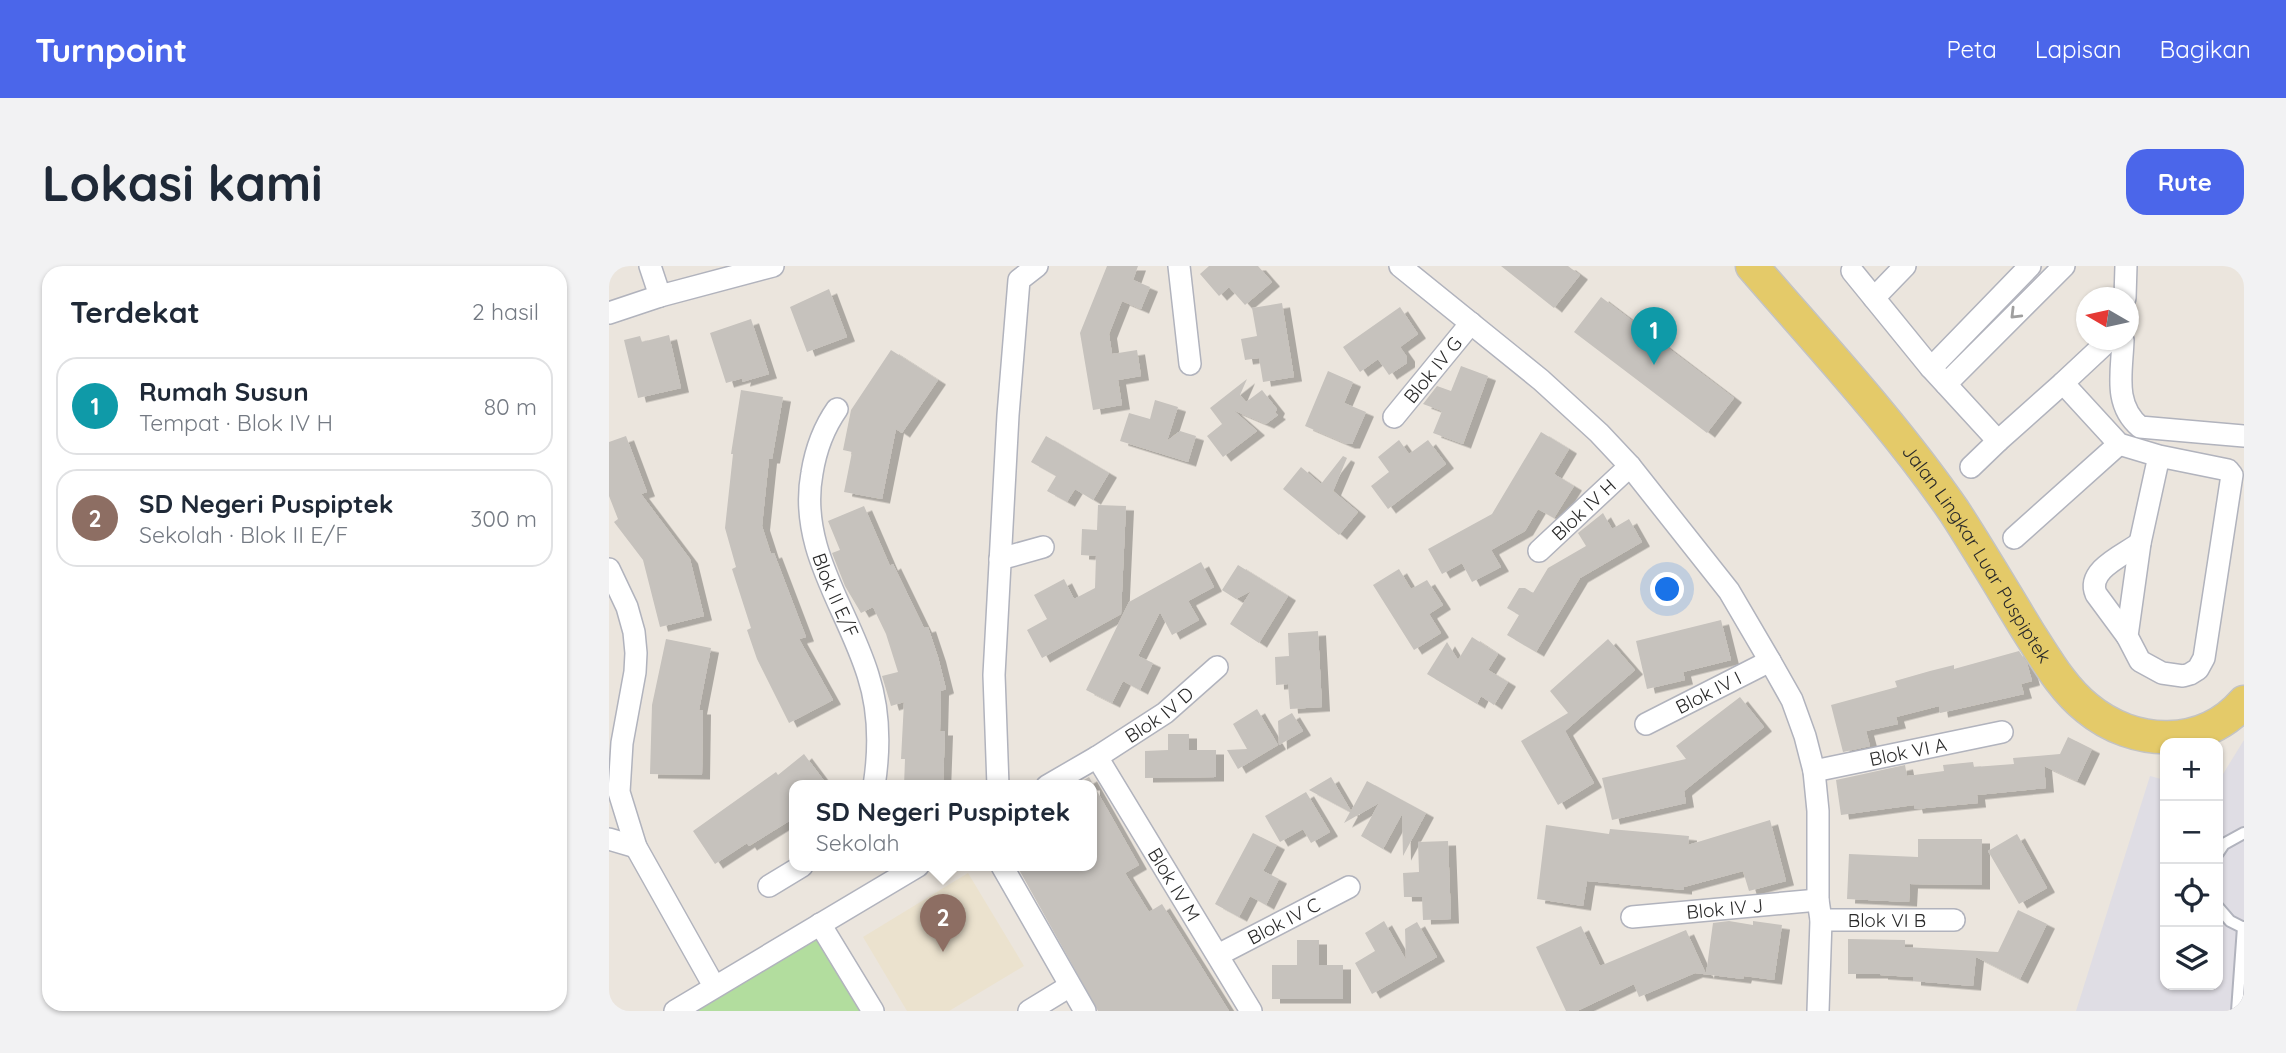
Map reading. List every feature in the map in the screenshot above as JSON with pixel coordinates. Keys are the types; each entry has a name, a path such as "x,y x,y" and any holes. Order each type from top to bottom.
{"main road":[{"name":"Jalan Lingkar Luar Puspiptek","path":"1752,266 1899,436 1954,512 2056,675 2087,708 2111,724 2147,737 2181,738 2210,729 2244,702"}],"street":[{"path":"650,266 660,296"},
{"path":"609,313 660,296 773,266"},
{"path":"998,780 994,675 1018,273 1037,266"},
{"path":"1179,266 1190,364"},
{"path":"1400,266 1541,380 1599,433 1630,466 1729,591 1792,700 1814,771 1818,811 1818,1011"},
{"path":"1874,298 1905,266"},
{"path":"1931,368 2030,266"},
{"path":"1946,384 2064,266"},
{"path":"2125,287 2126,266"},
{"path":"1852,271 1931,368 1998,440"},
{"name":"Blok IV G","path":"1394,417 1472,323"},
{"path":"1971,467 1998,440 2104,350"},
{"path":"2117,350 2123,406 2129,418 2140,427 2244,436"},
{"path":"2063,383 2119,444 2159,456 2228,470 2232,475 2204,658 2198,669 2190,674 2183,676 2162,673 2140,661 2127,636 2096,594 2093,586 2099,572 2140,543"},
{"name":"Blok II E/F","path":"837,409 823,429 813,464 809,485 810,520 819,558 855,638 876,704 879,728 875,780"},
{"path":"2014,538 2119,444"},
{"path":"2127,636 2140,543 2159,456"},
{"name":"Blok IV H","path":"1539,551 1630,466"},
{"path":"1000,559 1043,547"},
{"path":"609,569 627,607 636,653 614,797 636,847 714,986"},
{"name":"Blok IV I","path":"1646,724 1770,661"},
{"name":"Blok IV D","path":"1057,780 1165,713 1217,667"},
{"name":"Blok VI A","path":"1814,771 2002,732"},
{"name":"Blok IV M","path":"1097,757 1251,1011"},
{"path":"609,839 636,847"},
{"path":"769,886 794,871"},
{"path":"675,1011 908,871"},
{"path":"1005,871 1085,1011"},
{"name":"Blok IV C","path":"1218,955 1349,887"},
{"name":"Blok IV J","path":"1632,917 1819,910"},
{"name":"Blok VI B","path":"1819,910 1954,920"},
{"path":"820,924 873,1011"},
{"path":"1029,1011 1070,986"}],"lane":[{"path":"2223,846 2244,833"},
{"path":"2223,913 2230,921 2244,928 2237,1011"}],"shaded area":[{"path":"2244,740 2244,1011 2076,1011 2150,776 2160,779 2160,990 2223,990 2223,774"},
{"path":"968,873 1024,966 949,1011 907,1011 863,937"}],"green space":[{"path":"820,933 865,1011 686,1011"}],"building":[{"path":"1107,266 1138,266 1133,280 1150,287 1141,309 1122,301 1109,334 1112,354 1137,350 1141,376 1118,380 1122,405 1093,410 1080,333"},
{"path":"1209,266 1258,266 1272,282 1245,305 1229,287 1219,296 1200,274"},
{"path":"1501,266 1568,266 1580,275 1554,308"},
{"path":"829,289 847,337 807,352 790,307"},
{"path":"1601,297 1734,398 1707,433 1574,332"},
{"path":"1282,303 1294,377 1263,382 1259,358 1245,360 1241,339 1257,336 1252,308"},
{"path":"1400,307 1418,334 1400,347 1407,357 1407,363 1389,375 1378,359 1360,372 1343,347"},
{"path":"751,319 769,374 742,382 743,378 726,383 710,333"},
{"path":"669,335 681,388 638,398 624,340 640,336 642,342"},
{"path":"891,350 938,380 902,433 896,429 882,499 844,492 852,452 843,450 851,410"},
{"path":"1461,366 1488,376 1463,444 1433,433 1442,411 1423,404 1437,386 1451,391"},
{"path":"1328,371 1353,382 1344,403 1366,412 1352,444 1305,426"},
{"path":"1247,379 1240,395 1246,402 1262,390 1277,409 1275,413 1278,415 1266,424 1233,410 1257,431 1223,457 1207,436 1222,424 1210,408"},
{"path":"741,390 783,397 772,459 769,459 762,526 806,637 799,639 833,700 789,723 757,659 747,630 751,628 732,569 736,567 725,528 731,454"},
{"path":"1155,400 1178,407 1167,441 1180,431 1196,436 1188,462 1120,441 1129,413 1150,419"},
{"path":"1541,432 1569,449 1554,474 1574,486 1554,518 1538,509 1525,531 1491,550 1501,567 1472,582 1462,563 1442,574 1428,549 1492,514"},
{"path":"626,436 647,492 641,494 690,559 704,616 660,627 643,560 614,522 618,519 609,496 609,442"},
{"path":"1046,436 1109,473 1093,500 1075,489 1067,502 1047,491 1056,476 1031,462"},
{"path":"1399,440 1409,454 1428,440 1446,464 1388,509 1371,486 1389,472 1378,457"},
{"path":"1343,456 1347,458 1333,491 1358,512 1339,535 1283,489 1301,467 1321,484"},
{"path":"1098,505 1126,506 1121,614 1042,658 1027,630 1047,619 1034,595 1064,579 1074,599 1095,588 1096,556 1081,555 1082,529 1097,530"},
{"path":"864,506 890,566 893,564 924,628 928,627 946,689 941,691 940,731 945,731 943,780 904,780 905,759 901,759 904,702 891,706 882,676 898,672 886,634 873,607 861,613 845,586 832,553 840,550 828,521"},
{"path":"1603,513 1612,529 1629,519 1642,542 1580,578 1536,652 1507,635 1519,615 1507,608 1519,588 1533,593 1548,568 1586,546 1578,533"},
{"path":"1201,562 1214,587 1188,601 1199,620 1172,635 1160,612 1138,656 1153,663 1140,690 1123,681 1112,703 1086,690 1129,602"},
{"path":"1238,565 1288,596 1259,643 1230,624 1251,591 1236,599 1222,590"},
{"path":"1399,569 1411,589 1427,580 1443,605 1429,614 1441,633 1414,650 1373,585"},
{"path":"1721,620 1731,660 1683,672 1685,680 1647,689 1636,641"},
{"path":"1318,631 1322,707 1290,709 1288,684 1276,685 1275,657 1289,656 1288,633"},
{"path":"1472,637 1498,654 1488,670 1508,682 1494,705 1481,696 1477,704 1427,674 1447,642 1458,660"},
{"path":"666,639 711,648 699,710 703,710 702,775 650,774 652,705"},
{"path":"1608,639 1635,670 1565,731 1594,783 1558,805 1521,741 1568,713 1550,691"},
{"path":"2019,651 2027,663 2032,681 2021,684 2024,694 1940,713 1939,706 1896,717 1898,724 1866,731 1870,746 1843,752 1831,705 1897,687 1895,681 1954,665 1954,669"},
{"path":"1740,697 1764,727 1684,791 1686,803 1612,820 1602,778 1686,759 1676,746"},
{"path":"1257,709 1278,745 1238,769 1227,750 1247,749 1233,724"},
{"path":"1292,713 1303,731 1279,745 1278,721"},
{"path":"1168,734 1189,734 1189,750 1216,750 1216,777 1145,778 1145,751 1168,750"},
{"path":"2068,737 2092,749 2077,781 2044,766 2046,788 1977,795 1978,803 1915,809 1914,805 1841,815 1836,780 1905,765 1907,776 1944,771 1943,765 1973,762 1974,767 2014,764 2013,758 2060,754"},
{"path":"804,754 824,780 789,780 789,821 749,846 747,843 715,864 693,831 776,772 778,775"},
{"path":"1331,777 1351,811 1367,781 1426,813 1403,856 1402,814 1383,849 1361,836 1379,803 1344,823 1350,812 1309,790"},
{"path":"1097,791 1139,865 1125,873 1149,912 1162,904 1229,1011 1098,1011 1020,871 1097,871"},
{"path":"1306,792 1330,832 1311,843 1303,829 1280,842 1265,816"},
{"path":"1770,820 1786,881 1749,891 1743,871 1684,887 1684,890 1587,881 1583,906 1537,899 1546,825 1609,834 1610,829 1689,836 1688,845"},
{"path":"1253,833 1277,845 1263,871 1279,879 1266,905 1250,896 1239,917 1215,904"},
{"path":"2017,834 2047,888 2019,904 1988,851"},
{"path":"1918,839 1982,839 1982,885 1910,884 1909,902 1847,899 1849,854 1918,857"},
{"path":"1448,841 1451,919 1423,920 1422,897 1404,897 1403,873 1419,872 1418,842"},
{"path":"2018,910 2047,924 2020,979 1976,957 1973,986 1913,981 1913,977 1848,974 1848,939 1905,940 1905,947 1998,952"},
{"path":"1384,921 1406,960 1405,929 1417,922 1437,957 1372,994 1355,963 1375,951 1365,933"},
{"path":"1729,921 1753,925 1753,921 1782,925 1774,980 1744,976 1743,979 1695,973 1639,997 1634,984 1577,1011 1566,1011 1536,947 1581,926 1600,966 1686,930 1706,974 1713,923"},
{"path":"1297,940 1319,940 1319,965 1343,965 1343,999 1272,999 1272,965 1297,965"}],"place":[{"name":"Rumah Susun","path":"1654,365"},
{"name":"SD Negeri Puspiptek","path":"943,952"}]}
